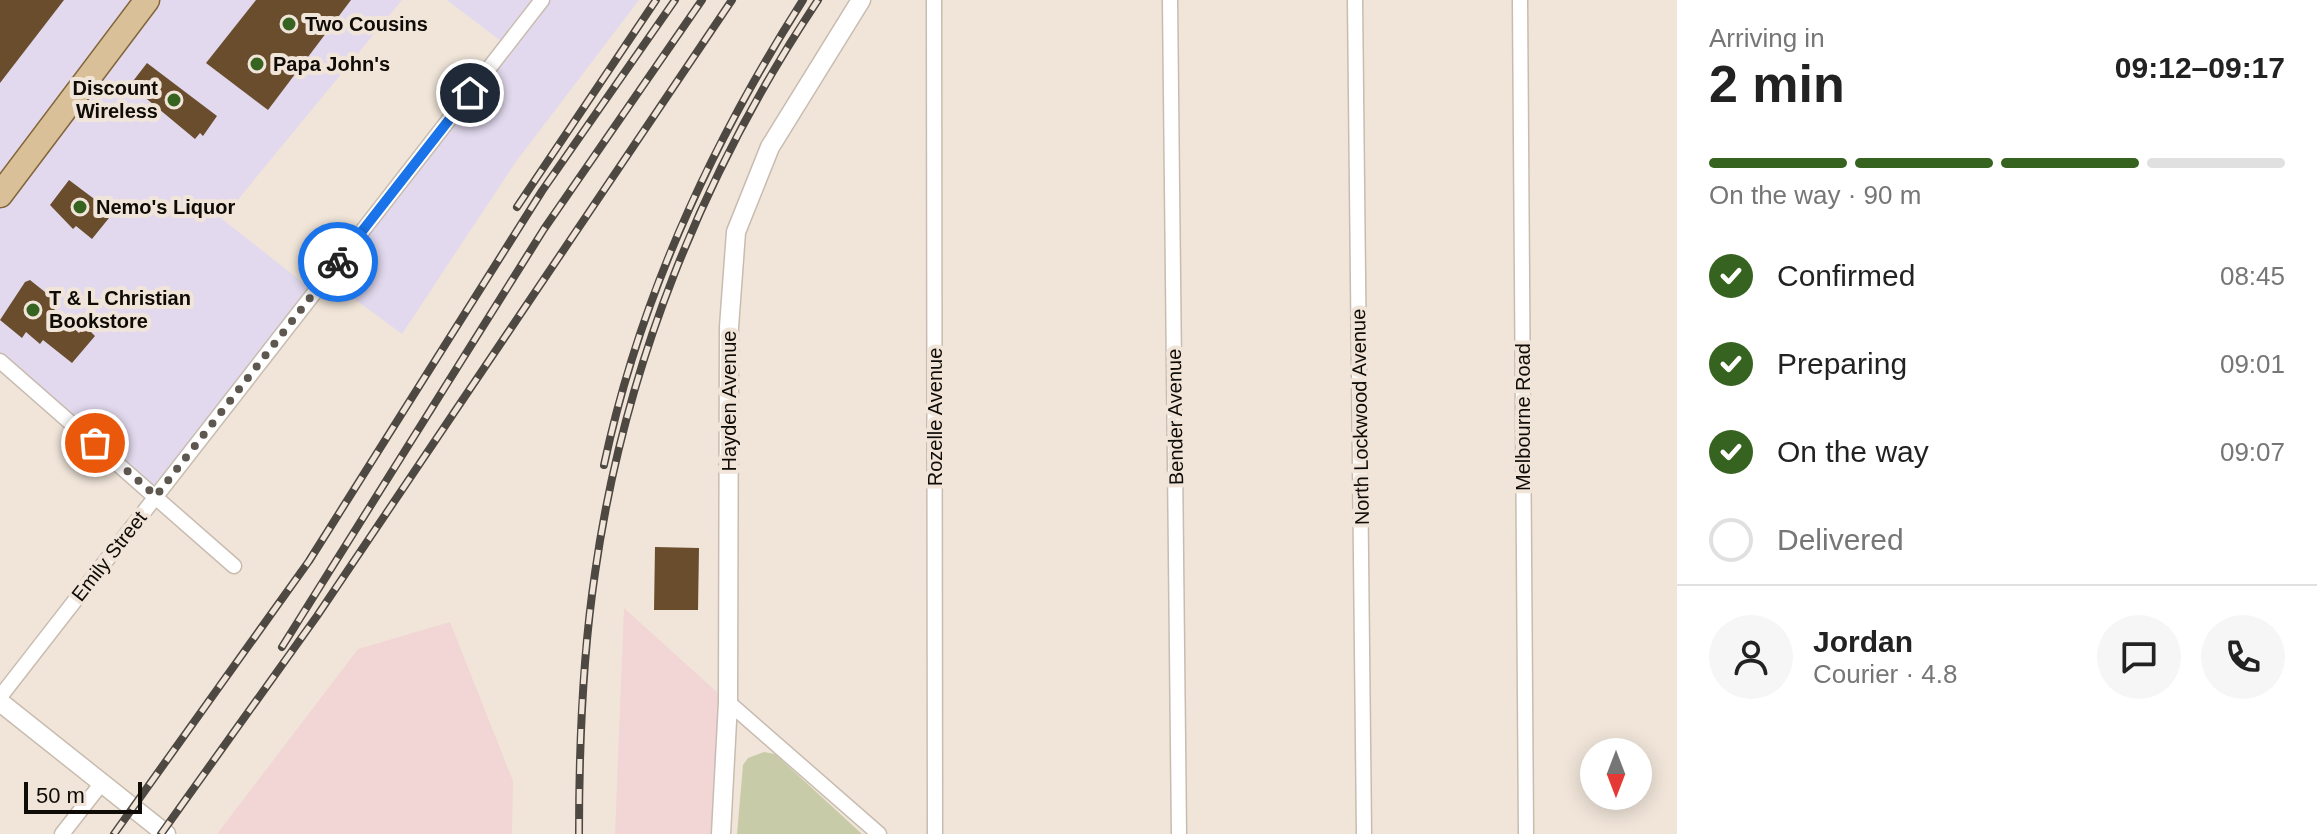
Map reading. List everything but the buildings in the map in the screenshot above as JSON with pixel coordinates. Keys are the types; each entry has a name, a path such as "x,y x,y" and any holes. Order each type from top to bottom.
{"main road":[{"path":"0,195 147,0"}],"street":[{"name":"Emily Street","path":"0,699 542,0"},
{"name":"Hayden Avenue","path":"721,834 728,702 729,327 736,232 770,147 861,0"},
{"name":"Rozelle Avenue","path":"934,0 935,834"},
{"name":"Bender Avenue","path":"1170,0 1179,834"},
{"name":"North Lockwood Avenue","path":"1355,0 1364,834"},
{"name":"Melbourne Road","path":"1520,0 1526,834"},
{"path":"0,361 234,566"},
{"path":"0,699 166,834"},
{"path":"728,702 879,834"},
{"path":"62,834 101,784"}],"shaded area":[{"path":"0,0 402,0 222,219 315,292 156,496 0,361"},
{"path":"447,0 639,0 515,163 402,334 326,278 506,45"},
{"path":"624,608 728,702 721,834 615,834"},
{"path":"450,622 513,781 512,834 217,834 358,649"}],"green space":[{"path":"764,752 775,754 862,834 737,834 743,765 748,758"}],"railway":[{"path":"517,207 656,0"},
{"path":"114,834 309,561 542,191 675,0"},
{"path":"282,647 544,229 702,0"},
{"path":"161,834 317,616 732,0"},
{"path":"604,465 637,342 682,224 738,110 803,0"},
{"path":"579,834 587,638 608,497 626,421 674,274 705,203 739,133 818,0"}],"way so far":[{"path":"95,443 156,496 338,262"}],"place":[{"name":"Two Cousins","path":"289,24"},
{"name":"Papa John's","path":"257,64"},
{"name":"Discount Wireless","path":"174,100"},
{"name":"Nemo's Liquor","path":"80,207"},
{"name":"T & L Christian Bookstore","path":"33,310"}],"route":[{"path":"338,262 470,93"}]}
